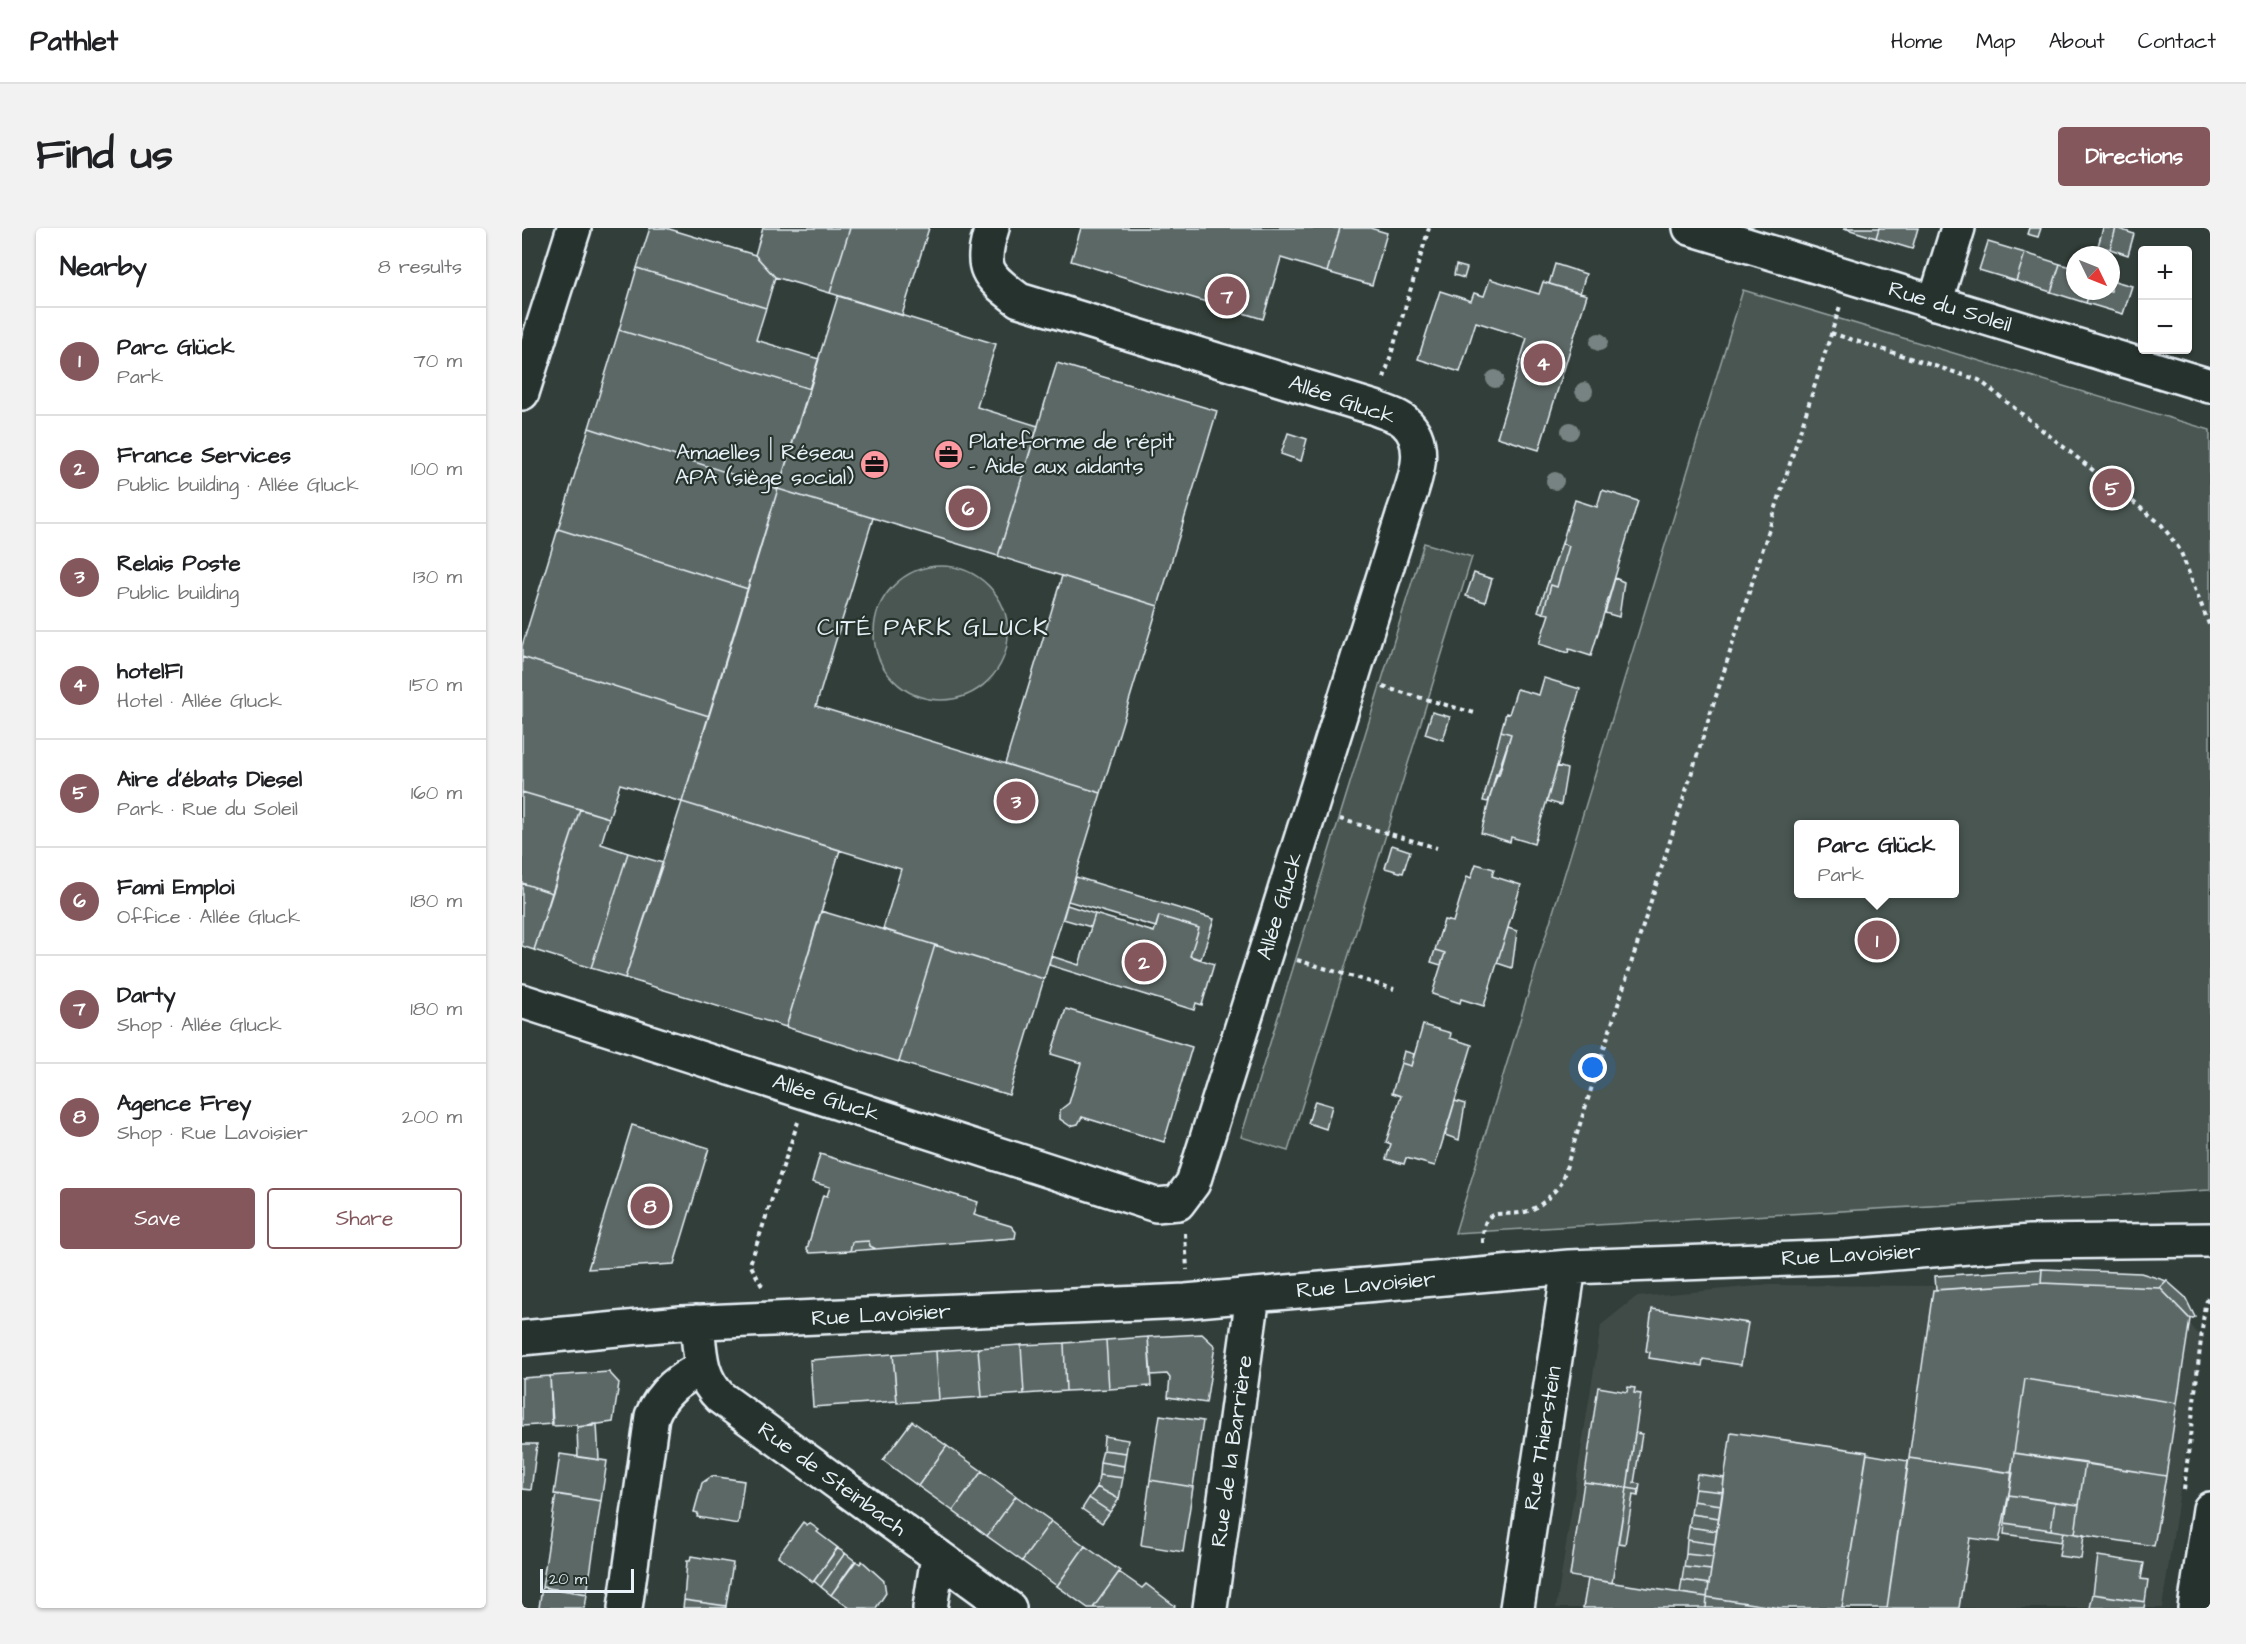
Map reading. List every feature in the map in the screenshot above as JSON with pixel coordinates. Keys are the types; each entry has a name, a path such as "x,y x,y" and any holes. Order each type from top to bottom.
{"street":[{"path":"522,393 574,228"},
{"name":"Allée Gluck","path":"522,1001 1156,1205 1178,1203 1193,1183 1419,463 1418,441 1405,421 1375,408 1019,300 992,280 984,254 992,228"},
{"name":"Rue du Soleil","path":"1690,228 2210,386"},
{"path":"1935,303 1958,228"},
{"name":"Rue Lavoisier","path":"522,1338 697,1322 1186,1301 1569,1267 1846,1257 2030,1242 2210,1240"},
{"name":"Rue Thierstein","path":"1517,1608 1569,1267"},
{"name":"Rue de la Barrière","path":"1210,1608 1253,1295"},
{"name":"Rue de Steinbach","path":"697,1322 702,1367 709,1386 721,1398 1009,1608"},
{"path":"625,1608 652,1416 657,1403 669,1389 702,1367"},
{"path":"2195,1608 2197,1502"},
{"path":"930,1608 938,1556"}],"path":[{"path":"1375,408 1429,228"},
{"path":"1484,1274 1482,1226 1488,1217 1498,1212 1526,1212 1544,1203 1561,1184 1849,277"},
{"path":"1831,333 1979,380 2161,524 2181,550 2210,627"},
{"path":"1351,677 1478,714"},
{"path":"1310,810 1437,848"},
{"path":"1266,951 1394,989"},
{"path":"762,1320 762,1284 750,1264 808,1093"},
{"path":"1178,1203 1187,1242 1186,1301"},
{"path":"2197,1502 2205,1304 2210,1296"}],"shaded area":[{"path":"1743,290 2210,430 2210,1190 1455,1233"},
{"path":"1424,543 1472,557 1288,1151 1241,1137"},
{"path":"941,566 967,571 989,585 1003,607 1008,633 1003,659 989,681 967,695 941,700 915,695 893,681 879,659 874,633 879,607 893,585 915,571"},
{"path":"1769,1285 2162,1287 2203,1341 2162,1608 1556,1608 1601,1325 1636,1297"}],"building":[{"path":"650,228 666,228 755,255 775,277 766,308 637,268"},
{"path":"763,228 850,228 830,293 775,277 755,255"},
{"path":"850,228 929,228 902,315 830,293"},
{"path":"1081,228 1340,228 1327,272 1281,258 1263,319 1071,261"},
{"path":"1340,228 1370,228 1387,233 1372,285 1327,272"},
{"path":"1844,228 1879,228 1876,238"},
{"path":"1879,228 1918,228 1912,249 1876,238"},
{"path":"2029,228 2041,228 2038,237 2027,234"},
{"path":"2103,228 2116,228 2111,246 2098,246"},
{"path":"2116,228 2134,234 2128,255 2120,252 2120,246 2111,246"},
{"path":"1988,242 2025,253 2016,281 1979,270"},
{"path":"2025,253 2060,264 2051,292 2016,281"},
{"path":"1555,264 1586,274 1580,293 1549,284"},
{"path":"2060,264 2066,266 2066,297 2051,292"},
{"path":"1456,265 1467,268 1464,278 1454,275"},
{"path":"637,268 766,308 756,340 819,359 810,389 619,330"},
{"path":"1490,279 1539,294 1543,282 1587,295 1539,450 1497,437 1527,338 1476,322 1460,372 1418,359 1440,291 1471,301 1474,293 1484,296"},
{"path":"2120,283 2132,286 2123,314 2086,303 2087,300 2120,300"},
{"path":"838,296 996,344 977,407 1038,426 998,556 778,489"},
{"path":"619,330 810,389 778,489 589,428"},
{"path":"1057,363 1217,411 1158,606 998,556"},
{"path":"589,428 778,489 748,589 558,529"},
{"path":"1288,433 1307,439 1301,461 1281,454"},
{"path":"778,489 873,518 816,706 1101,793 1044,979 883,929 901,869 682,802"},
{"path":"1602,490 1638,501 1591,656 1569,649 1568,653 1539,644 1549,614 1543,613 1551,585 1557,587 1569,546 1562,543 1575,500 1597,507"},
{"path":"558,529 748,589 709,716 522,657 522,646"},
{"path":"1562,543 1569,546 1557,587 1551,585 1543,613 1538,611"},
{"path":"1474,573 1492,579 1485,602 1466,596"},
{"path":"1062,576 1158,606 1101,793 1005,764"},
{"path":"1615,578 1624,582 1619,617 1605,613"},
{"path":"522,657 709,716 682,802 620,784 609,818 522,792"},
{"path":"1544,678 1580,689 1534,844 1511,837 1510,842 1481,833 1496,774 1499,775 1511,734 1501,731 1517,689 1539,695"},
{"path":"1432,712 1450,717 1443,740 1425,734"},
{"path":"1501,731 1511,734 1488,802 1483,801"},
{"path":"1557,766 1567,769 1561,805 1547,801"},
{"path":"522,792 580,809 552,893 522,883"},
{"path":"682,802 840,850 786,1027 625,978"},
{"path":"580,809 609,818 601,844 628,853 591,968 534,950"},
{"path":"1392,845 1410,851 1403,873 1385,868"},
{"path":"628,853 663,863 625,978 591,968"},
{"path":"1476,864 1494,869 1492,876 1521,885 1484,1006 1461,999 1460,1003 1432,994 1445,953 1435,950 1444,920 1453,922 1467,876 1471,878"},
{"path":"1076,877 1214,919 1201,959 1190,956 1199,928 1159,916 1156,927 1068,901"},
{"path":"522,883 552,893 534,950 522,946"},
{"path":"1067,905 1095,914 1091,927 1063,919"},
{"path":"821,911 935,945 899,1062 786,1027"},
{"path":"1095,914 1154,932 1159,916 1199,928 1190,956 1214,964 1202,1005 1196,1003 1194,1010 1049,965 1051,956 1079,965"},
{"path":"1508,928 1517,931 1512,968 1497,963"},
{"path":"935,945 1044,979 1009,1095 899,1062"},
{"path":"1435,950 1445,953 1441,965 1431,962"},
{"path":"1066,1009 1192,1047 1164,1142 1082,1117 1078,1124 1070,1126 1060,1119 1060,1110 1069,1103 1081,1063 1051,1054"},
{"path":"1423,1025 1451,1033 1450,1038 1472,1045 1435,1166 1406,1158 1404,1164 1386,1159 1391,1144 1386,1142 1401,1096 1392,1093 1401,1063 1411,1066"},
{"path":"1404,1051 1414,1054 1411,1066 1401,1063"},
{"path":"1315,1101 1332,1106 1326,1129 1308,1123"},
{"path":"1455,1101 1465,1104 1459,1140 1445,1135"},
{"path":"632,1125 709,1148 674,1264 588,1269"},
{"path":"820,1154 978,1202 974,1215 1011,1226 1016,1232 1015,1238 876,1249 870,1246 869,1241 852,1242 850,1251 810,1253 807,1249 823,1195 827,1196 830,1187 812,1182"},
{"path":"869,1241 870,1246 876,1249 850,1251 852,1242"},
{"path":"2042,1269 2041,1283 1936,1290 1935,1276"},
{"path":"2042,1269 2141,1273 2167,1281 2160,1288 2041,1283"},
{"path":"2167,1281 2185,1297 2195,1317 2190,1319 2160,1288"},
{"path":"2041,1283 2160,1288 2190,1319 2177,1403 2025,1379 2011,1473 1909,1458 1933,1290"},
{"path":"1652,1309 1748,1323 1741,1365 1703,1359 1702,1366 1649,1358 1650,1352 1646,1351"},
{"path":"1202,1334 1215,1346 1206,1403 1168,1397 1170,1378 1167,1374 1151,1375 1148,1337"},
{"path":"1148,1337 1151,1386 1109,1389 1106,1340"},
{"path":"1106,1340 1109,1389 1066,1391 1064,1343"},
{"path":"1064,1343 1066,1391 1024,1394 1021,1345"},
{"path":"1021,1345 1024,1394 982,1397 978,1348"},
{"path":"978,1348 982,1397 939,1400 936,1351"},
{"path":"936,1351 939,1400 897,1403 893,1354"},
{"path":"893,1354 897,1401 813,1407 810,1360"},
{"path":"609,1372 619,1383 613,1422 577,1427 577,1425 552,1426 550,1376"},
{"path":"550,1376 553,1424 522,1426 522,1378"},
{"path":"2025,1379 2177,1403 2166,1476 2014,1453"},
{"path":"1598,1387 1627,1392 1628,1387 1635,1388 1634,1393 1641,1394 1627,1488 1584,1482"},
{"path":"1160,1415 1203,1421 1193,1487 1150,1480"},
{"path":"912,1421 947,1446 918,1486 883,1460"},
{"path":"597,1424 599,1460 578,1457 577,1427 593,1426"},
{"path":"1731,1432 1867,1452 1842,1608 1780,1608 1707,1597"},
{"path":"1635,1433 1642,1434 1634,1483 1640,1484 1639,1490 1627,1488"},
{"path":"1104,1436 1128,1440 1126,1453 1103,1450"},
{"path":"522,1444 537,1444 531,1490 522,1489"},
{"path":"947,1446 982,1471 953,1511 918,1486"},
{"path":"1103,1450 1126,1453 1124,1466 1100,1462"},
{"path":"2014,1453 2085,1463 2079,1505 2009,1495"},
{"path":"560,1454 607,1461 601,1501 554,1494"},
{"path":"1867,1454 1908,1461 1887,1608 1842,1608"},
{"path":"1909,1458 2013,1473 1999,1542 1970,1538 1959,1608 1887,1608"},
{"path":"1100,1462 1124,1466 1123,1478 1099,1475"},
{"path":"2085,1463 2166,1476 2154,1546 2075,1534"},
{"path":"982,1471 1016,1496 987,1536 953,1511"},
{"path":"1697,1474 1724,1478 1723,1492 1695,1489"},
{"path":"1099,1475 1123,1478 1119,1499 1097,1487"},
{"path":"712,1476 744,1481 738,1524 697,1517 698,1513 694,1512 702,1483"},
{"path":"1150,1480 1193,1487 1183,1552 1141,1545"},
{"path":"1584,1482 1627,1488 1612,1583 1570,1576"},
{"path":"1097,1487 1119,1499 1110,1512 1089,1498"},
{"path":"1627,1488 1639,1490 1638,1496 1633,1495 1625,1544 1618,1543"},
{"path":"1695,1489 1723,1492 1721,1505 1693,1501"},
{"path":"556,1494 601,1501 587,1594 542,1587"},
{"path":"2009,1495 2055,1502 2051,1530 2005,1523"},
{"path":"1016,1496 1051,1521 1022,1561 987,1536"},
{"path":"1089,1498 1110,1512 1102,1523 1082,1509"},
{"path":"1693,1501 1721,1505 1719,1518 1691,1514"},
{"path":"2055,1502 2079,1505 2075,1534 2051,1530"},
{"path":"1691,1514 1719,1518 1717,1531 1689,1527"},
{"path":"1051,1521 1085,1546 1057,1586 1022,1561"},
{"path":"803,1522 819,1530 817,1532 838,1548 813,1582 778,1556"},
{"path":"2005,1523 2063,1532 2061,1542 2004,1534"},
{"path":"1689,1527 1717,1531 1715,1544 1687,1540"},
{"path":"2063,1532 2084,1535 2081,1559 2059,1556"},
{"path":"1687,1540 1715,1544 1713,1557 1686,1554"},
{"path":"1085,1546 1120,1571 1093,1608 1088,1608 1057,1586"},
{"path":"837,1548 845,1553 821,1587 814,1581"},
{"path":"845,1553 855,1561 831,1595 821,1587"},
{"path":"1686,1554 1713,1557 1711,1570 1684,1567"},
{"path":"691,1556 733,1563 726,1606 684,1600 687,1561 690,1561"},
{"path":"2098,1556 2144,1563 2141,1579 2148,1580 2145,1602 2093,1594"},
{"path":"856,1561 860,1564 862,1561 884,1581 886,1593 876,1608 850,1608 831,1595"},
{"path":"1684,1567 1711,1570 1709,1584 1682,1580"},
{"path":"1119,1572 1142,1588 1146,1584 1175,1606 1173,1608 1093,1608"},
{"path":"1588,1579 1707,1597 1706,1608 1583,1608"},
{"path":"1682,1580 1709,1584 1707,1597 1680,1593"},
{"path":"542,1587 587,1594 585,1608 539,1608"},
{"path":"2093,1594 2145,1602 2144,1608 2090,1608"},
{"path":"1707,1597 1780,1608 1706,1608"},
{"path":"684,1600 726,1606 726,1608 683,1608"}],"place":[{"name":"Darty","path":"1227,296"},
{"name":"hotelF1","path":"1543,363"},
{"name":"Plateforme de répit - Aide aux aidants","path":"948,454"},
{"name":"Amaelles | Réseau APA (siège social)","path":"875,465"},
{"name":"Aire d'ébats Diesel","path":"2112,488"},
{"name":"Fami Emploi","path":"968,508"},
{"name":"Relais Poste","path":"1016,801"},
{"name":"Parc Glück","path":"1877,940"},
{"name":"France Services","path":"1144,962"},
{"name":"Agence Frey","path":"650,1206"}],"district":[{"name":"CITÉ PARK GLUCK","path":"933,628"}]}
